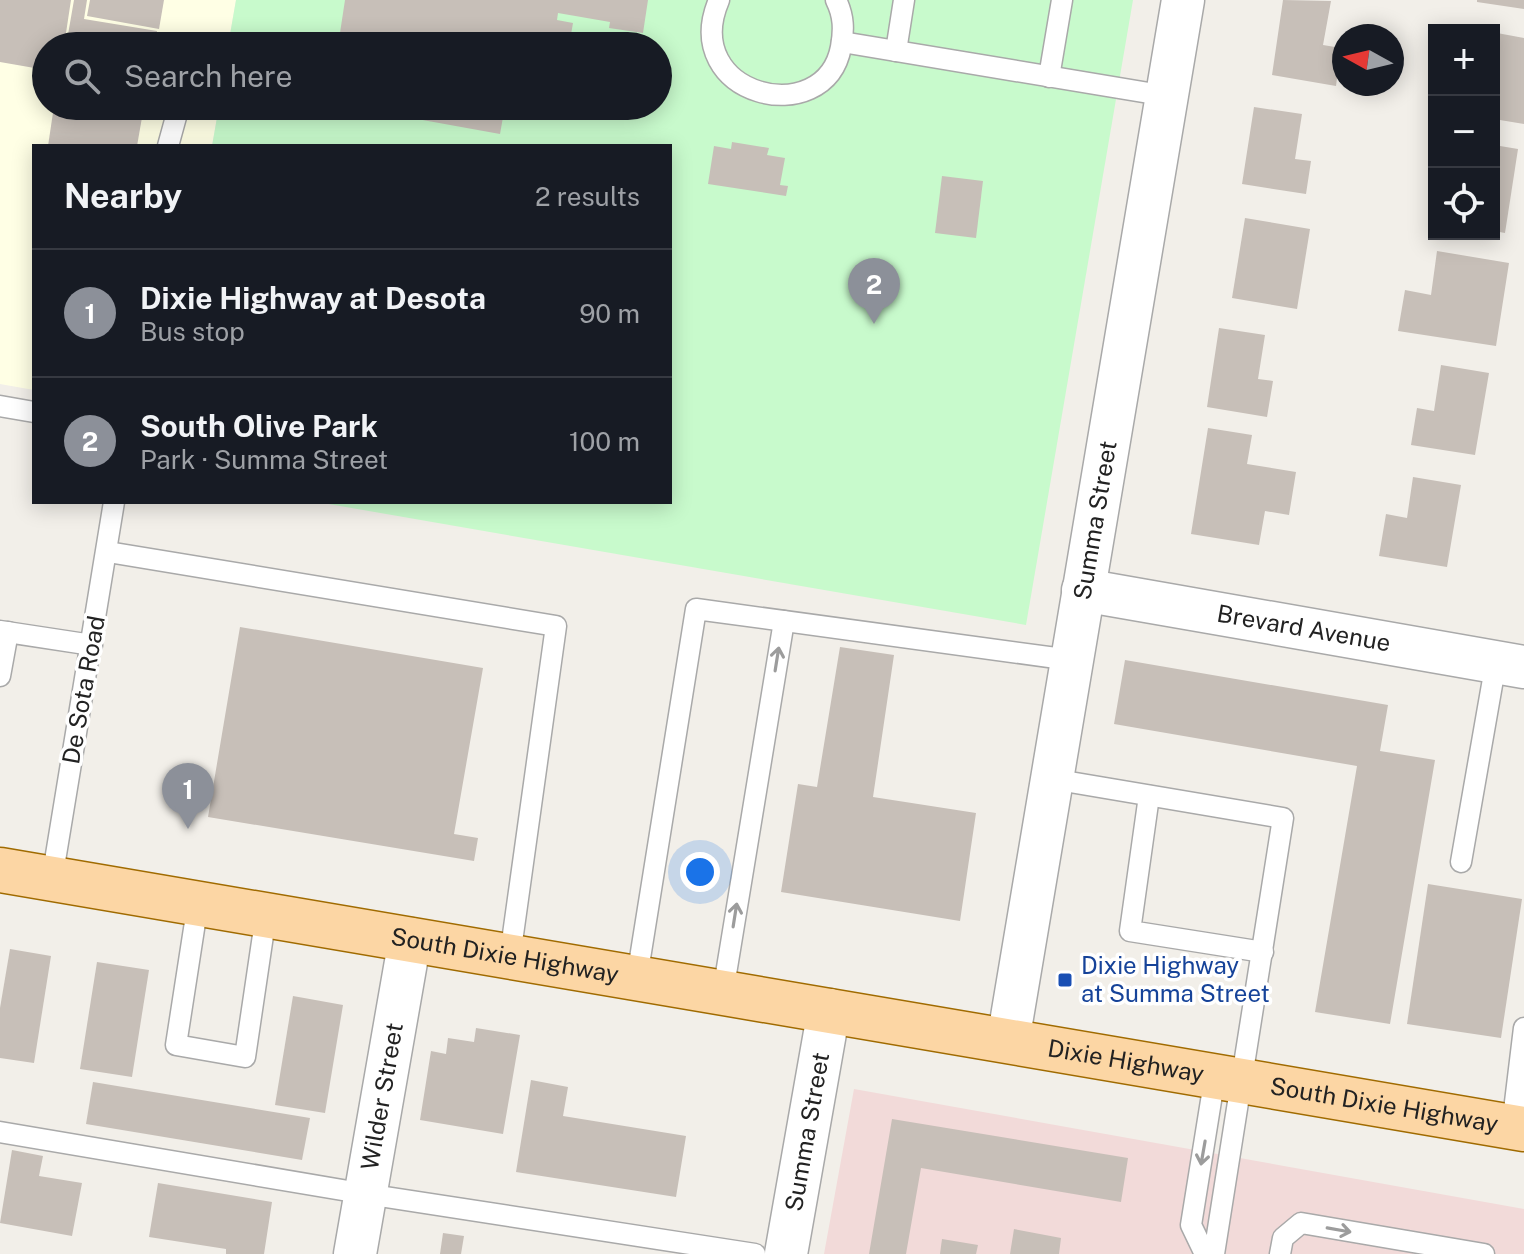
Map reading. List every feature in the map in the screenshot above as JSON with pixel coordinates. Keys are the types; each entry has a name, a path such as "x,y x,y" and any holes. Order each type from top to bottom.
{"main road":[{"name":"South Dixie Highway","path":"0,870 1008,1041"},
{"name":"Dixie Highway","path":"1008,1041 1229,1079"},
{"name":"South Dixie Highway","path":"1229,1079 1518,1128"}],"street":[{"name":"Summa Street","path":"1008,1041 1183,0"},
{"name":"Brevard Avenue","path":"1083,590 1510,665"},
{"name":"Wilder Street","path":"355,1254 410,939"},
{"name":"Summa Street","path":"786,1254 829,1010"}],"lane":[{"path":"719,0 712,25 714,45 722,65 735,81 753,92 774,96 795,95 814,86 830,72 840,54 844,33 842,10 836,0"},
{"path":"896,51 904,0"},
{"path":"1049,77 1062,0"},
{"path":"842,42 1167,96"},
{"path":"169,144 175,120"},
{"path":"0,406 32,412"},
{"name":"De Sota Road","path":"52,879 114,504"},
{"path":"108,552 556,626 510,956"},
{"path":"637,977 696,609 1071,660"},
{"path":"723,992 784,621"},
{"path":"0,676 4,632 92,645"},
{"path":"1461,862 1510,665"},
{"path":"1052,779 1283,818 1263,952 1191,1225 1205,1254"},
{"path":"1149,796 1130,931 1263,952"},
{"path":"198,903 176,1045 245,1057 266,915"},
{"path":"1518,1128 1524,1028"},
{"path":"1214,1254 1229,1079"},
{"path":"0,1132 366,1194 755,1254"},
{"path":"1280,1254 1283,1238 1301,1223 1381,1246 1475,1253"}],"shaded area":[{"path":"0,0 236,0 230,32 32,32 32,120 217,120 212,144 32,144 32,390 0,384"},
{"path":"854,1089 1524,1209 1524,1254 824,1254"}],"green space":[{"path":"236,0 1133,0 1026,625 329,504 672,504 672,144 212,144 217,120 672,120 672,32 230,32"}],"building":[{"path":"0,0 71,0 66,32 32,32 32,68 0,62"},
{"path":"74,0 87,0 84,19 157,31 157,32 68,32"},
{"path":"90,0 164,0 159,29 87,16"},
{"path":"345,0 648,0 643,32 609,28 610,22 558,13 557,20 573,23 571,32 340,32"},
{"path":"1283,0 1331,1 1323,45 1332,46 1332,85 1272,75"},
{"path":"1524,0 1524,9 1477,2"},
{"path":"1500,34 1524,38 1524,124 1500,120"},
{"path":"1254,107 1302,114 1295,159 1311,161 1306,194 1242,184"},
{"path":"52,120 142,120 137,144 48,144"},
{"path":"422,120 502,120 500,134"},
{"path":"732,142 769,148 767,155 785,158 780,185 788,186 786,196 708,184 714,146 731,149"},
{"path":"1500,146 1518,149 1505,233 1500,232"},
{"path":"942,176 983,181 976,238 935,233"},
{"path":"1245,218 1310,229 1297,309 1232,298"},
{"path":"1437,251 1509,263 1496,346 1398,331 1405,290 1431,295"},
{"path":"1219,328 1265,335 1258,379 1273,381 1267,417 1207,407"},
{"path":"1441,365 1489,373 1475,455 1411,445 1417,408 1434,411"},
{"path":"1208,428 1252,435 1247,464 1296,472 1289,515 1265,511 1259,545 1191,534"},
{"path":"1413,477 1461,485 1447,567 1379,556 1386,514 1407,518"},
{"path":"240,627 483,668 454,834 478,838 474,861 208,817"},
{"path":"840,647 894,655 873,797 976,813 960,921 781,892 798,784 817,787"},
{"path":"1125,660 1388,705 1380,751 1435,760 1390,1024 1315,1012 1357,766 1114,724"},
{"path":"1428,884 1522,899 1501,1038 1407,1024"},
{"path":"10,949 51,956 34,1063 0,1058 0,1008"},
{"path":"97,962 149,970 132,1077 80,1069"},
{"path":"293,996 343,1005 325,1113 275,1105"},
{"path":"476,1028 520,1035 503,1134 420,1120 431,1051 446,1054 448,1038 474,1042"},
{"path":"531,1080 568,1087 563,1116 686,1136 676,1197 516,1172"},
{"path":"93,1082 310,1118 302,1160 86,1124"},
{"path":"892,1119 1128,1158 1121,1202 921,1168 906,1254 869,1254"},
{"path":"12,1150 43,1156 39,1176 82,1183 72,1236 0,1223"},
{"path":"158,1183 272,1202 264,1254 226,1254 226,1249 149,1237"},
{"path":"1014,1229 1061,1238 1059,1254 1010,1254"},
{"path":"443,1233 464,1236 461,1254 440,1254"},
{"path":"942,1239 978,1245 976,1254 940,1254"}],"place":[{"name":"South Olive Park","path":"874,324"},
{"name":"Dixie Highway at Desota","path":"188,829"},
{"name":"Dixie Highway at Summa Street","path":"1065,980"}]}
